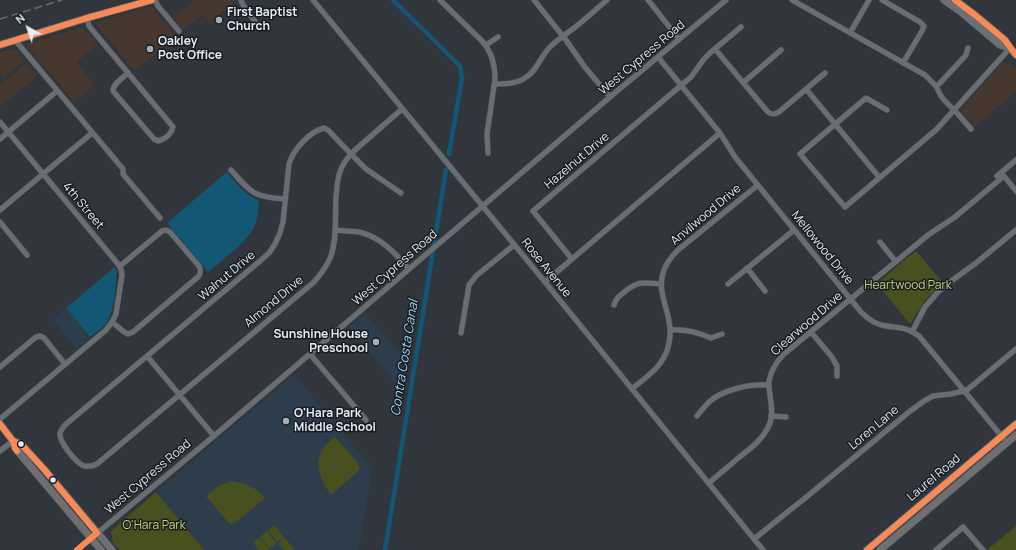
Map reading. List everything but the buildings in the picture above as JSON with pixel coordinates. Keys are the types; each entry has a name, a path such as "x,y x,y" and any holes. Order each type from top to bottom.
{"main road":[{"path":"0,45 87,18 154,0"},
{"path":"944,0 960,11 1000,45 1010,48"},
{"path":"955,0 992,28 1005,40 1016,54"},
{"path":"0,424 13,441 15,448 101,550"},
{"name":"Laurel Road","path":"867,550 1016,424"},
{"name":"Laurel Road","path":"880,550 1016,436"},
{"path":"13,441 21,444 43,468 112,550"},
{"path":"935,503 947,488 944,484"}],"street":[{"path":"154,0 179,31"},
{"path":"241,0 256,23"},
{"name":"Rose Avenue","path":"313,0 763,550"},
{"path":"440,0 486,45 490,52 494,65 495,84 487,134 488,153"},
{"path":"534,0 572,47 584,66 610,97"},
{"path":"495,84 508,84 524,79 536,68 544,54 551,46 607,0"},
{"path":"648,0 680,39"},
{"name":"West Cypress Road","path":"77,550 214,436 610,97 726,0"},
{"path":"792,0 925,76 936,86 941,96 971,129"},
{"path":"850,33 869,0"},
{"path":"882,0 920,22 924,26 903,63"},
{"path":"87,18 89,26 174,127 172,132 164,139 158,141 154,139 113,91 114,85 128,73"},
{"path":"681,86 692,77 704,59 741,27"},
{"path":"486,45 498,36"},
{"path":"15,40 123,169 123,174 160,218"},
{"path":"936,86 940,84 966,55 968,48"},
{"path":"887,110 866,98 800,154 845,207 937,129 1010,48"},
{"path":"715,49 767,111 773,114 779,112 825,73"},
{"path":"744,82 781,50"},
{"name":"Mellowood Drive","path":"658,57 720,133 735,157 868,318 875,323 885,326 900,327 912,332 923,340 1007,443"},
{"name":"Hazelnut Drive","path":"572,260 533,211 681,86"},
{"path":"806,89 879,177"},
{"path":"0,139 57,91"},
{"name":"Almond Drive","path":"89,467 97,464 314,282 326,266 333,246 337,183 342,167 351,154 402,109"},
{"name":"4th Street","path":"0,122 120,266"},
{"name":"Walnut Drive","path":"89,467 79,463 63,445 60,434 62,429 268,253 275,244 282,228 289,164 294,151 299,145 315,132 324,128 328,130 351,154"},
{"path":"0,210 92,133"},
{"path":"545,282 720,133"},
{"path":"351,154 374,175 401,194"},
{"path":"997,176 1016,160"},
{"path":"231,170 248,189 255,194 263,197 285,199"},
{"name":"Clearwood Drive","path":"768,385 772,370 784,354 928,235 955,217 1004,176 1016,191"},
{"name":"Anvilwood Drive","path":"632,389 654,371 662,362 668,349 670,330 669,321 662,299 661,284 667,263 678,250 758,185"},
{"path":"0,222 27,255"},
{"path":"0,419 106,330 116,314 122,275 120,266 162,231 166,230 170,232 199,266 201,273 133,332 128,334 125,333 112,322"},
{"path":"334,230 361,233 380,240 386,244 409,269"},
{"path":"728,284 794,230"},
{"path":"912,332 925,307 938,292 1016,230"},
{"path":"880,242 896,262"},
{"path":"461,333 469,286 476,276 514,245"},
{"path":"747,268 765,291"},
{"path":"614,305 616,299 631,286 642,283 661,284"},
{"path":"670,330 686,330 711,338 722,334"},
{"path":"811,332 832,357 836,366 836,376"},
{"path":"0,366 36,337 40,336 44,338 65,364"},
{"name":"Loren Lane","path":"754,539 924,401 933,396 967,390 1016,349"},
{"path":"310,354 366,420"},
{"path":"147,356 214,436"},
{"path":"697,416 710,401 722,394 752,385 768,385 772,405 770,422 765,434 709,483"},
{"path":"771,416 786,418"},
{"path":"0,451 13,441"},
{"path":"936,550 963,527 983,550"}],"shaded area":[{"path":"192,0 236,1 210,22 203,14 183,30 174,18 193,2"},
{"path":"151,6 176,37 135,71 95,23"},
{"path":"80,28 84,29 98,44 77,62 95,85 74,102 26,44"},
{"path":"13,49 16,50 24,60 4,77 0,72 0,53"},
{"path":"26,63 37,76 0,107 0,85"},
{"path":"1002,63 1011,63 1016,68 1016,92 975,126 962,112 962,108"},
{"path":"66,308 90,338 77,349 53,319"},
{"name":"Sunshine House Preschool","path":"365,313 404,358 399,387 348,327"},
{"name":"O'Hara Park Middle School","path":"294,374 372,468 358,550 204,550 156,492"}],"green space":[{"name":"Heartwood Park","path":"916,251 943,283 926,299 910,324 877,284"},
{"path":"335,437 358,463 360,469 331,495 321,477 319,470 319,458 327,444"},
{"path":"233,481 251,486 265,498 236,522 231,524 206,496 220,485"},
{"name":"O'Hara Park","path":"156,492 204,550 120,550 113,543 111,531"},
{"path":"274,525 284,537 277,542 268,531"},
{"path":"1016,526 1016,550 988,549"},
{"path":"267,531 276,543 270,549 260,537"},
{"path":"259,537 269,549 268,550 259,550 253,543"},
{"path":"284,537 294,549 293,550 284,550 278,543"}],"water":[{"path":"227,172 241,188 259,201 257,216 255,225 247,238 208,272 167,223"},
{"path":"115,267 117,272 111,313 105,325 90,337 66,308"}],"waterway":[{"name":"Contra Costa Canal","path":"393,0 460,66 462,78 449,154"},
{"name":"Contra Costa Canal","path":"385,550 446,170"}],"railway":[{"path":"0,19 62,0"}],"transit line":[{"path":"0,45 152,0"},
{"path":"955,0 1005,40 1016,55"},
{"path":"0,424 13,441 17,451"},
{"path":"867,550 1016,424"},
{"path":"13,441 21,444 43,468 97,533 77,550"}],"place":[{"name":"First Baptist Church","path":"219,20"},
{"name":"Oakley Post Office","path":"150,49"},
{"name":"Sunshine House Preschool","path":"376,342"},
{"name":"O'Hara Park Middle School","path":"286,421"}]}
